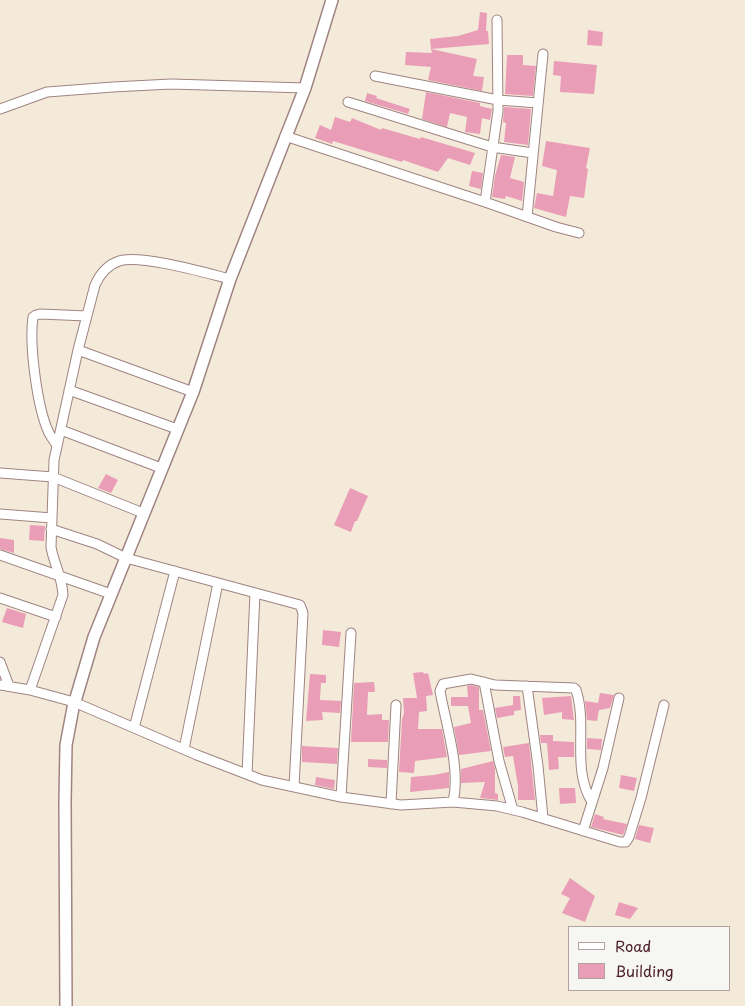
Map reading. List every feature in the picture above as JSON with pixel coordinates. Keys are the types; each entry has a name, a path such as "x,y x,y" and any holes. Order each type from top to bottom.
{"street":[{"path":"66,1006 66,745 74,702 94,638 192,392 230,278 305,88 332,0"},
{"path":"485,202 498,100 497,20"},
{"path":"526,217 543,54"},
{"path":"375,76 498,100 538,103"},
{"path":"0,109 47,92 113,87 171,84 305,88"},
{"path":"348,102 492,147 533,152"},
{"path":"285,136 579,233"},
{"path":"30,690 63,595 61,576 52,557 53,477 57,446 78,350 98,278 107,268 118,261 124,260 153,262 230,278"},
{"path":"57,446 49,432 40,405 32,347 33,317 40,314 87,316"},
{"path":"78,350 192,392"},
{"path":"69,390 177,430"},
{"path":"61,430 161,468"},
{"path":"0,473 53,477 143,513"},
{"path":"0,514 52,518"},
{"path":"51,529 97,544 126,558 300,605 303,609 294,787"},
{"path":"0,555 112,594"},
{"path":"134,728 174,571"},
{"path":"184,749 218,583"},
{"path":"247,774 255,592"},
{"path":"0,598 56,617"},
{"path":"341,797 351,632"},
{"path":"0,662 5,686 30,690 74,702 262,780 341,797 391,804 453,802 497,806 620,842 628,840 641,798 664,704"},
{"path":"453,802 455,793 454,764 440,691 444,684 466,679 495,685 574,688 579,707 584,785 592,802"},
{"path":"484,682 498,761 513,810"},
{"path":"527,686 543,818"},
{"path":"583,831 603,768 619,698"},
{"path":"391,804 396,704"}],"building":[{"path":"480,12 487,13 486,31 488,31 489,44 431,49 430,39 458,36 478,30"},
{"path":"588,30 603,32 602,46 587,45"},
{"path":"431,49 477,59 473,76 484,77 482,91 428,80 431,67 405,65 406,52 432,53"},
{"path":"507,55 523,55 523,65 536,66 533,96 505,94"},
{"path":"554,61 597,65 594,94 560,92 561,76 553,75"},
{"path":"426,92 480,103 480,106 492,109 490,120 482,118 480,134 465,132 467,117 450,113 447,127 422,119"},
{"path":"367,93 377,96 376,98 410,109 408,114 365,101"},
{"path":"504,107 531,109 528,145 504,142 506,123 503,122"},
{"path":"335,117 350,122 352,118 381,130 382,128 420,139 421,137 475,153 470,165 448,158 438,172 403,160 402,162 333,141 332,144 315,138 320,125 331,130"},
{"path":"546,141 590,148 586,168 588,169 584,198 570,196 566,217 534,208 537,193 553,196 557,170 542,166"},
{"path":"501,155 515,157 510,178 524,182 522,201 506,196 505,199 492,197"},
{"path":"472,171 483,173 481,189 469,186"},
{"path":"106,474 118,480 111,493 98,488"},
{"path":"350,488 368,496 351,532 334,525"},
{"path":"30,525 45,526 44,541 29,540"},
{"path":"0,538 14,540 14,553 0,549"},
{"path":"7,608 26,614 23,628 2,622"},
{"path":"323,630 341,632 339,647 322,645"},
{"path":"423,672 424,674 428,673 433,695 426,696 427,711 419,712 418,729 442,729 447,757 415,761 414,773 399,772 404,713 403,698 417,698 413,673"},
{"path":"310,674 326,675 326,683 321,683 320,700 341,701 340,713 322,712 323,720 306,721"},
{"path":"374,682 375,692 368,692 367,715 382,714 382,720 389,720 388,742 351,742 354,683"},
{"path":"467,686 479,687 479,710 483,710 491,751 459,755 454,727 471,723 468,706 451,706 451,697 468,697"},
{"path":"600,693 614,695 610,708 599,710 597,721 587,720 585,701 598,703"},
{"path":"513,696 520,696 521,710 514,711 514,715 497,718 495,708 513,705"},
{"path":"571,696 574,720 562,719 562,712 544,715 542,698"},
{"path":"540,735 553,735 553,741 574,742 574,757 558,757 559,769 549,770 547,743 541,743"},
{"path":"587,738 602,739 601,750 587,749"},
{"path":"529,743 535,800 518,800 518,786 513,756 505,757 503,747"},
{"path":"302,746 338,748 337,764 302,762"},
{"path":"368,759 387,760 387,768 368,767"},
{"path":"493,761 495,768 495,793 498,794 498,800 480,798 485,782 461,783 461,769"},
{"path":"449,772 449,788 410,792 411,777"},
{"path":"621,775 637,778 634,791 619,788"},
{"path":"316,777 335,780 334,789 315,785"},
{"path":"559,788 575,788 576,803 560,804"},
{"path":"595,814 604,817 603,819 627,824 623,835 591,827"},
{"path":"639,825 654,828 650,843 635,839"},
{"path":"570,878 595,896 585,922 562,913 570,898 561,894"},
{"path":"619,902 638,908 630,919 615,915"}]}
